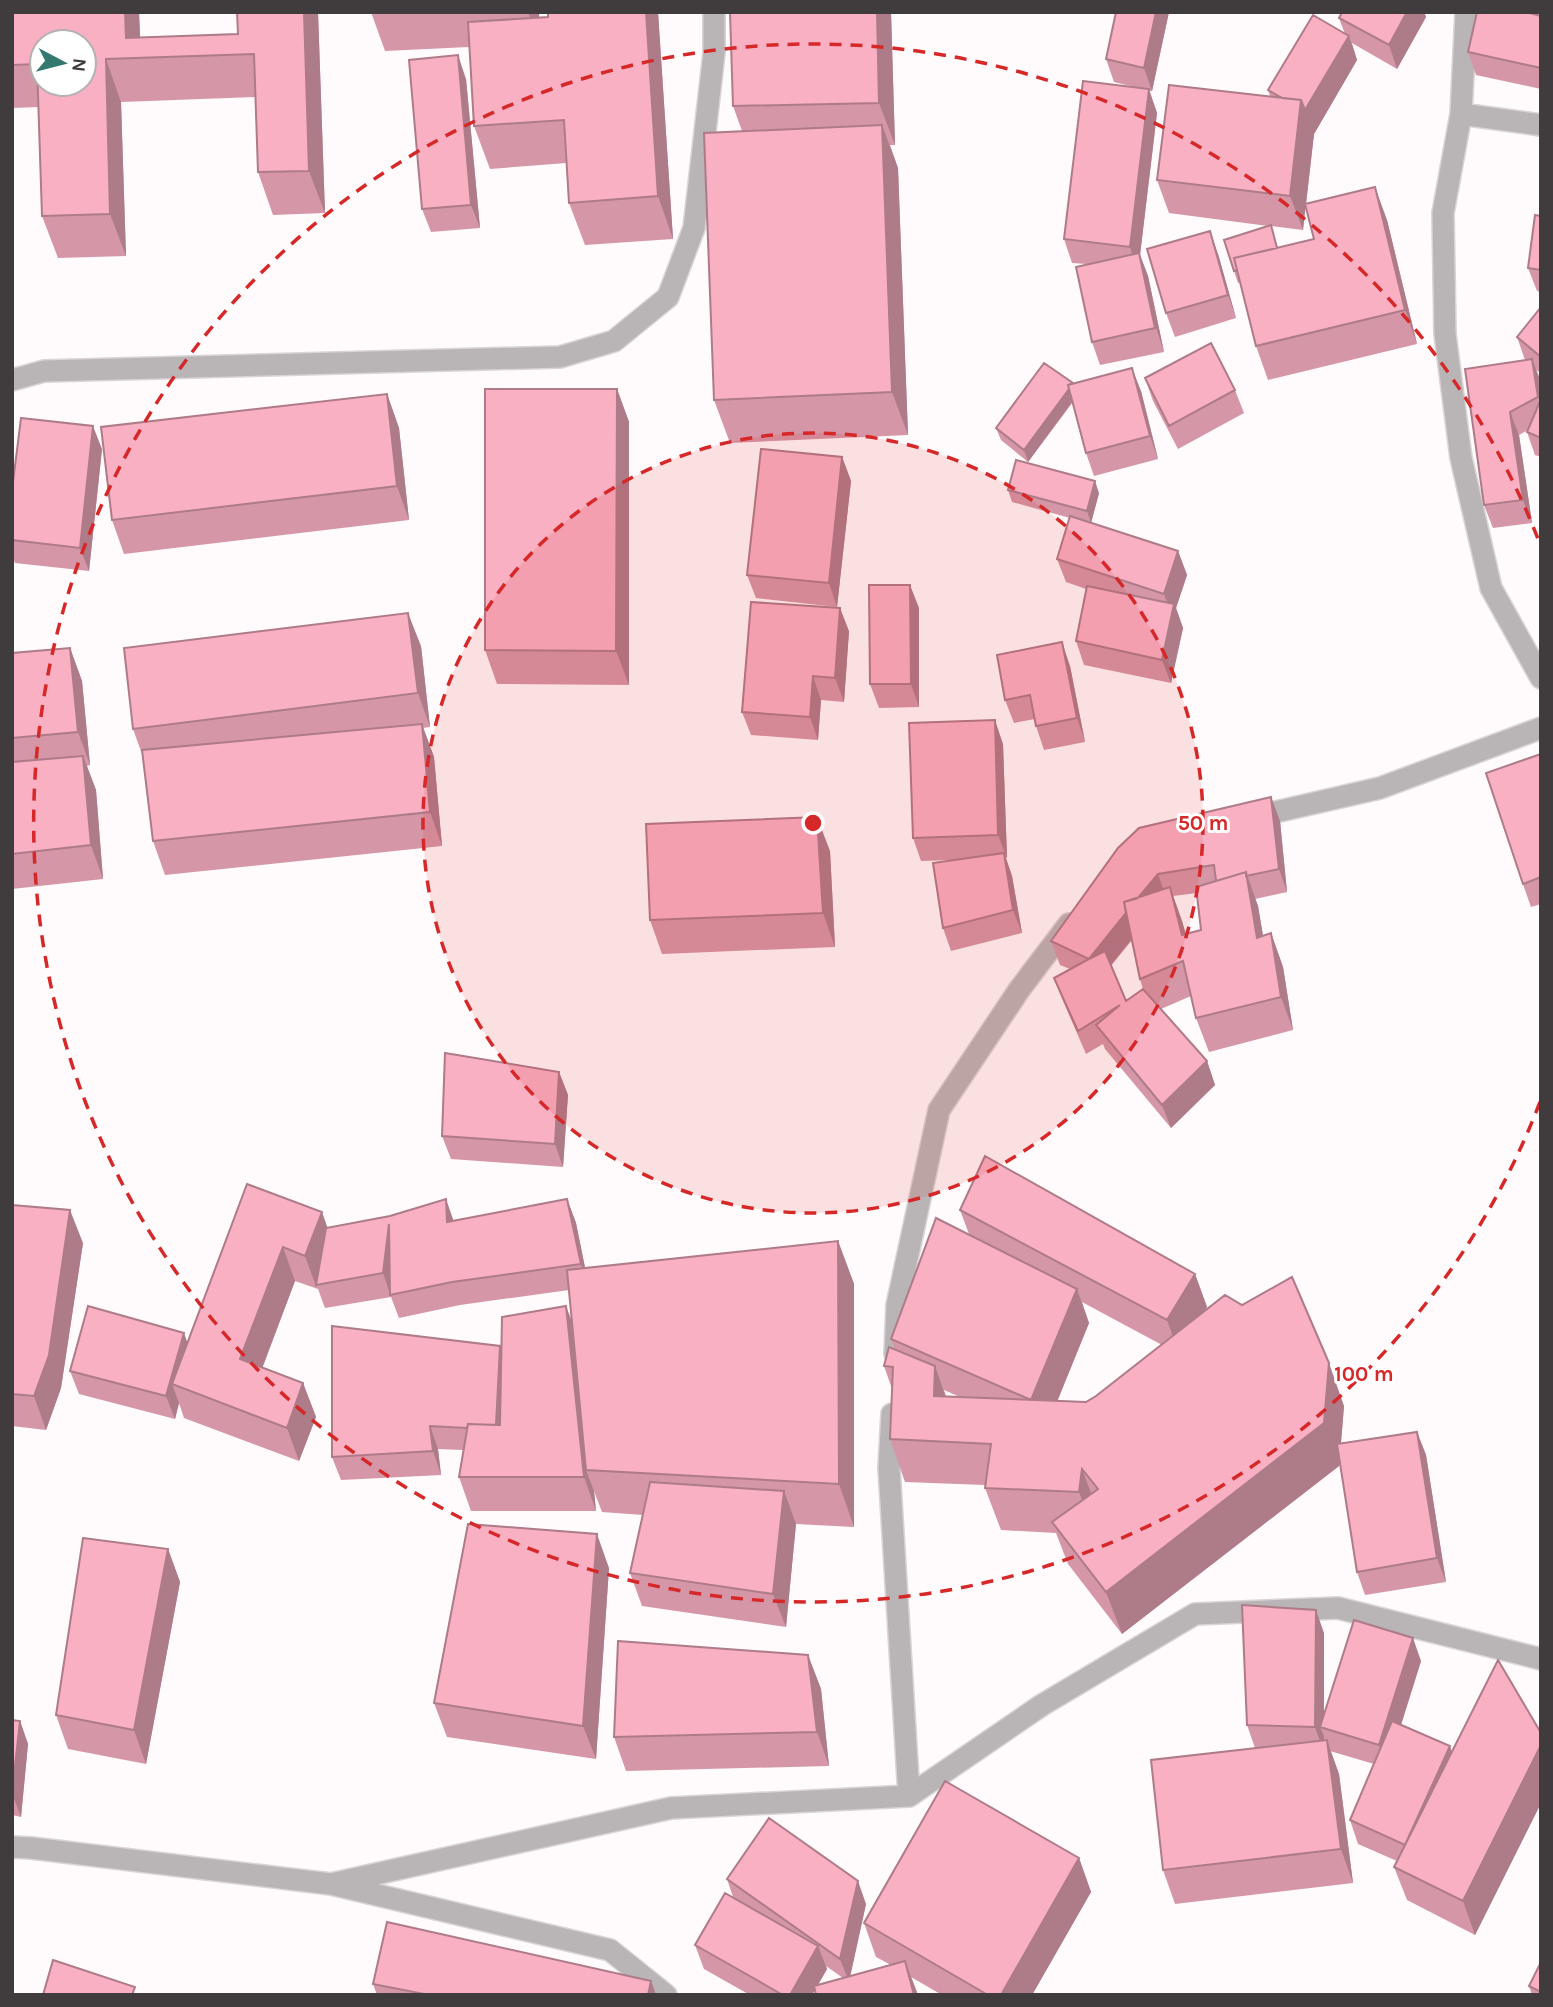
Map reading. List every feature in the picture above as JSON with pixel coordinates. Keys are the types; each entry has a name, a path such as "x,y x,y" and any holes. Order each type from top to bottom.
{"street":[{"path":"12,380 44,371 559,357 614,341 668,297 694,228 714,53 714,12"},
{"path":"1466,12 1461,114 1443,213 1445,334 1461,458 1491,588 1541,678"},
{"path":"1461,114 1541,125"},
{"path":"1234,821 1380,788 1541,728"},
{"path":"894,1373 897,1305 939,1110 1019,990 1084,904"},
{"path":"893,1400 889,1468 909,1796"},
{"path":"331,1884 671,1808 909,1796 1042,1704 1195,1614 1338,1608 1541,1659"},
{"path":"12,1847 331,1884 610,1950 666,1995"}],"building":[{"path":"125,12 126,38 238,34 237,12 304,12 309,171 258,172 254,54 106,59 110,214 42,216 38,98 98,98 98,28 28,28 28,64 12,65 12,13"},
{"path":"548,12 646,12 658,196 569,203 564,120 474,126 468,22 548,17"},
{"path":"730,12 877,12 879,103 733,106"},
{"path":"1116,12 1156,12 1144,68 1106,59"},
{"path":"1342,12 1407,12 1389,45 1339,18"},
{"path":"1477,12 1526,12 1541,16 1541,68 1468,52"},
{"path":"1313,15 1349,36 1305,110 1301,100 1282,98 1268,90"},
{"path":"458,55 471,205 422,209 409,60"},
{"path":"1083,81 1149,89 1130,247 1064,239"},
{"path":"1169,85 1301,100 1290,196 1157,180"},
{"path":"882,125 892,392 714,400 704,133"},
{"path":"1375,187 1405,310 1256,346 1234,258 1314,239 1305,204"},
{"path":"1535,215 1541,216 1541,270 1528,268"},
{"path":"1271,225 1277,248 1234,258 1237,270 1234,271 1224,240"},
{"path":"1210,231 1228,295 1166,313 1147,249"},
{"path":"1139,253 1155,328 1092,342 1076,267"},
{"path":"1541,307 1541,357 1517,337"},
{"path":"1211,343 1235,390 1169,426 1145,378"},
{"path":"1532,359 1538,397 1510,412 1523,500 1484,505 1465,369"},
{"path":"1044,363 1073,383 1068,385 1069,389 1024,450 996,428"},
{"path":"1132,368 1150,436 1086,453 1068,385"},
{"path":"485,389 617,389 616,651 485,650"},
{"path":"387,394 397,486 112,520 101,427"},
{"path":"1541,399 1541,438 1527,432"},
{"path":"21,418 93,426 80,548 12,540 12,490"},
{"path":"761,449 842,457 829,583 747,575"},
{"path":"1016,460 1095,481 1087,511 1008,490"},
{"path":"1070,516 1178,551 1164,594 1057,559"},
{"path":"869,585 910,585 911,684 870,684"},
{"path":"1087,586 1174,604 1162,660 1076,641"},
{"path":"751,602 840,608 835,678 813,676 810,717 742,712"},
{"path":"408,613 418,693 133,729 124,648"},
{"path":"1062,642 1077,718 1036,726 1030,695 1005,700 997,655"},
{"path":"70,648 78,732 12,738 12,653"},
{"path":"995,720 998,835 913,838 909,723"},
{"path":"422,724 430,812 153,841 142,750"},
{"path":"1541,754 1541,877 1523,884 1486,773"},
{"path":"83,756 91,845 12,854 12,762"},
{"path":"1271,797 1279,869 1246,876 1246,872 1216,881 1214,865 1158,874 1138,898 1124,902 1126,913 1089,959 1051,941 1118,848 1139,828"},
{"path":"817,817 823,913 650,920 646,824"},
{"path":"1004,853 1013,910 943,928 933,863"},
{"path":"1246,872 1257,938 1271,933 1281,997 1196,1018 1183,961 1140,979 1124,902 1170,887 1182,935 1201,930 1196,887"},
{"path":"1105,951 1126,1001 1143,989 1207,1061 1162,1105 1096,1025 1120,1005 1078,1031 1054,978"},
{"path":"445,1053 559,1072 555,1144 442,1136"},
{"path":"985,1156 1195,1274 1167,1320 960,1210"},
{"path":"247,1184 322,1212 305,1256 283,1247 240,1359 303,1383 287,1428 172,1384"},
{"path":"446,1199 447,1222 567,1199 581,1264 452,1282 390,1295 389,1224 383,1273 316,1285 326,1228 390,1216"},
{"path":"12,1205 70,1210 49,1355 34,1396 12,1394"},
{"path":"936,1218 1077,1289 1031,1400 891,1339"},
{"path":"838,1241 839,1484 586,1470 567,1270"},
{"path":"1292,1277 1329,1363 1324,1423 1106,1592 1052,1522 1098,1489 1082,1469 1079,1492 985,1488 991,1444 890,1439 893,1367 884,1366 889,1347 935,1366 934,1396 1086,1402 1225,1295 1242,1305"},
{"path":"88,1306 184,1333 166,1396 70,1371"},
{"path":"566,1306 584,1477 459,1477 468,1424 500,1425 502,1317"},
{"path":"332,1326 500,1346 496,1425 468,1424 467,1428 430,1426 433,1451 332,1457"},
{"path":"1417,1432 1437,1558 1357,1572 1337,1444"},
{"path":"650,1482 784,1491 773,1594 630,1573"},
{"path":"468,1524 597,1534 583,1726 434,1703"},
{"path":"83,1538 168,1549 134,1730 56,1715"},
{"path":"1242,1605 1316,1610 1315,1727 1247,1725"},
{"path":"1354,1620 1413,1638 1379,1745 1320,1727"},
{"path":"618,1641 808,1655 817,1732 614,1737"},
{"path":"1498,1660 1541,1733 1541,1745 1463,1901 1394,1867"},
{"path":"12,1720 20,1721 12,1793"},
{"path":"1392,1721 1450,1746 1405,1845 1350,1820"},
{"path":"1327,1740 1341,1849 1163,1870 1151,1760"},
{"path":"945,1781 1079,1858 1001,1995 988,1995 864,1923"},
{"path":"769,1818 858,1881 840,1959 727,1879"},
{"path":"725,1893 818,1946 790,1995 783,1995 695,1945"},
{"path":"387,1922 651,1981 648,1995 429,1995 373,1984"},
{"path":"53,1960 135,1987 132,1995 43,1995"},
{"path":"905,1961 914,1995 816,1995 814,1986"},
{"path":"1541,1962 1541,1992 1529,1986"}]}
